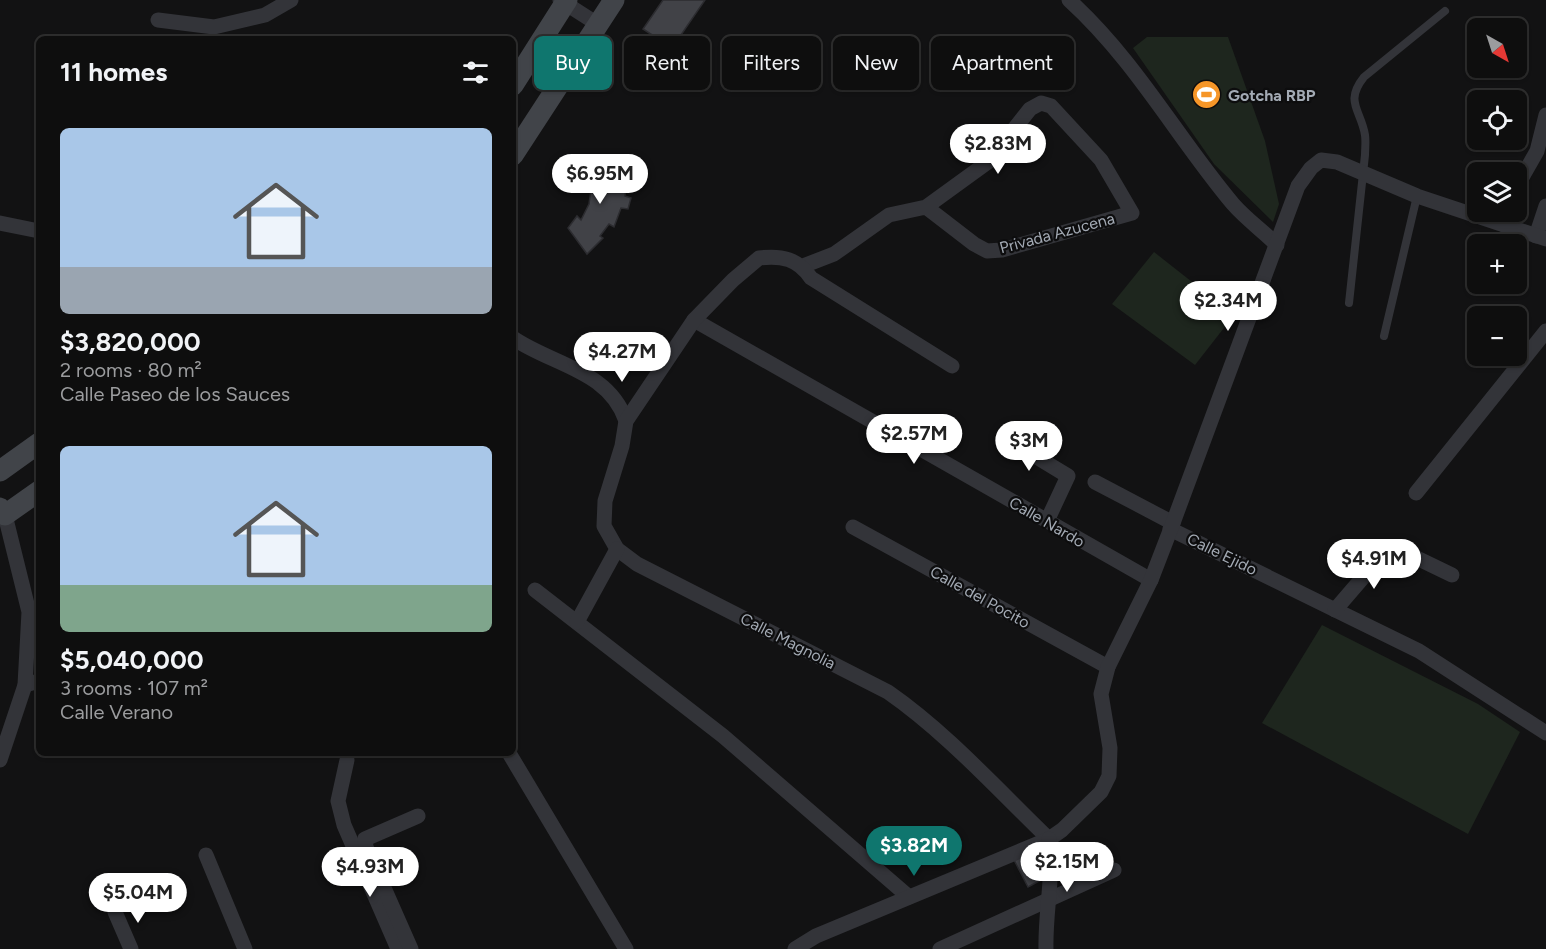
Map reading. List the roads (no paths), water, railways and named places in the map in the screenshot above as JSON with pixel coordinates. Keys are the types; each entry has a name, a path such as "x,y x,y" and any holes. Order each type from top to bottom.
{"main road":[{"path":"516,150 614,0"},
{"path":"516,80 564,1"},
{"path":"0,471 36,445"},
{"path":"3,511 36,493"}],"street":[{"path":"158,20 214,27 265,15 291,0"},
{"path":"1070,0 1097,25 1126,59 1234,205 1277,245"},
{"path":"564,1 599,25"},
{"name":"Privada Azucena","path":"1041,104 1052,106 1101,160 1132,213 1002,250 987,251 926,207 988,162 1030,109 1041,104"},
{"path":"1527,169 1537,151 1546,115"},
{"path":"1095,482 1172,526 1298,186 1311,168 1321,160 1337,162 1417,196 1507,228 1541,237 1546,206"},
{"path":"803,266 834,254 889,214 926,207"},
{"path":"1507,228 1508,222"},
{"path":"0,223 36,230"},
{"path":"626,421 694,320 733,280 759,258 792,259 803,266 811,278 819,284 952,366"},
{"name":"Calle Nardo","path":"694,320 1150,580"},
{"path":"1416,493 1546,330"},
{"path":"516,340 537,353 566,363 598,382 621,406 626,421"},
{"name":"Calle Magnolia","path":"626,421 622,446 605,501 604,526 617,549 637,564 888,692 909,706 1049,839"},
{"path":"1007,439 1068,476 1047,521"},
{"path":"0,760 32,683 29,612 3,511"},
{"name":"Calle Ejido","path":"795,949 816,936 1049,839 1062,830 1101,792 1108,776 1110,748 1101,694 1108,667 1150,580 1172,526 1419,651 1546,733"},
{"name":"Calle del Pocito","path":"853,527 1108,667"},
{"path":"1335,610 1384,553 1394,547 1452,574"},
{"path":"577,622 617,549"},
{"path":"535,591 723,736 909,897"},
{"path":"511,756 626,949"},
{"path":"347,760 338,801 344,825 398,949"},
{"path":"411,949 366,847 365,838 418,816"},
{"path":"1046,949 1045,923 1052,881 1049,839"},
{"path":"206,855 245,949"},
{"path":"940,949 1114,870"},
{"path":"115,912 131,949"}],"lane":[{"path":"1349,303 1365,136 1354,106 1354,89 1364,77 1445,11"},
{"path":"1384,336 1417,196"}],"place":[{"name":"Gotcha RBP","path":"1207,95"}]}
